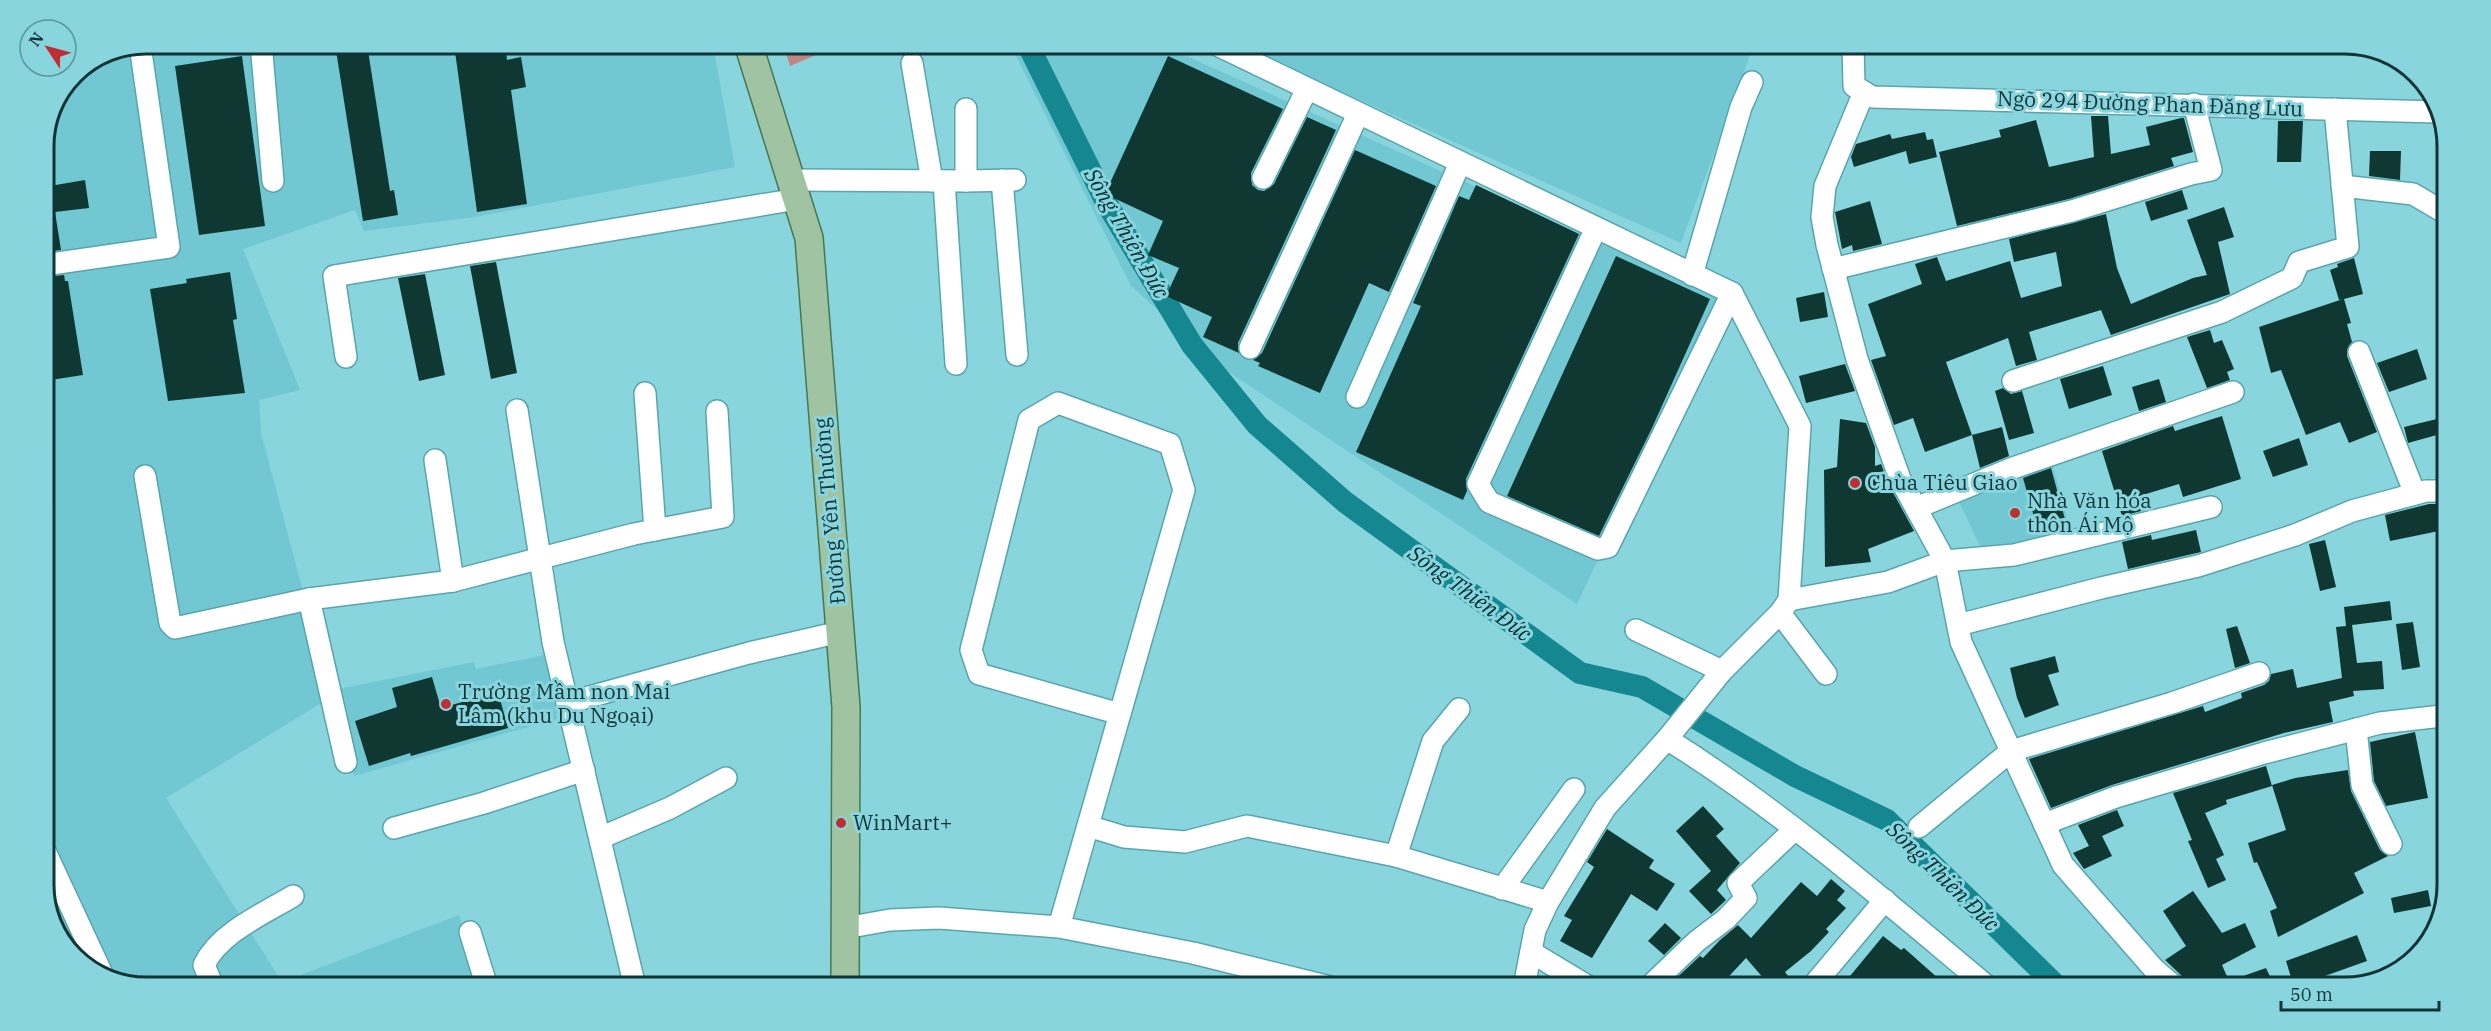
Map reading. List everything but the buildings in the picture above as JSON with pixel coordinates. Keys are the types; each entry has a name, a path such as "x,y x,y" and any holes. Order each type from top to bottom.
{"main road":[{"name":"Đường Yên Thường","path":"751,54 809,238 846,706 845,977"}],"street":[{"path":"54,264 169,247 141,54"},
{"path":"262,54 273,181"},
{"path":"1234,54 1732,293 1800,426 1785,607 1826,674"},
{"path":"1853,54 1854,86 1864,92 1824,186 1822,217 1833,269 1857,358 1900,479 1945,561 1961,642 2063,865 2163,977"},
{"path":"912,63 938,181 956,364"},
{"path":"1692,274 1741,107 1752,82"},
{"path":"1263,178 1307,89"},
{"name":"Ngõ 294 Đường Phan Đăng Lưu","path":"1864,92 1872,97 2430,112"},
{"path":"1833,269 2072,211 2191,174 2211,170 2194,104"},
{"path":"966,109 966,181"},
{"path":"2013,381 2222,312 2292,278 2299,262 2349,248 2335,109"},
{"path":"1250,348 1358,114"},
{"path":"1357,397 1460,163"},
{"path":"346,357 334,276 794,189 938,181 1009,180 1017,355"},
{"path":"2342,186 2413,194 2437,208"},
{"path":"1596,228 1479,484 1489,502 1598,549 1608,547 1732,293"},
{"path":"2359,352 2415,494"},
{"path":"1916,508 2013,468 2233,392"},
{"path":"645,393 655,530"},
{"path":"1059,927 1088,826 1120,714 1184,490 1170,444 1058,403 1029,420 971,650 979,674 1120,714"},
{"path":"517,410 553,642 633,977"},
{"path":"145,476 170,623 175,628 309,599 453,581 655,530 723,517 717,411"},
{"path":"435,460 453,581"},
{"path":"1958,625 2198,566 2295,535 2352,512 2415,494 2437,492"},
{"path":"1526,977 1535,930 1548,902 1605,808 1668,739 1719,675 1785,607 1888,582 1945,561 2014,555 2211,507"},
{"path":"309,599 346,762"},
{"path":"1636,630 1719,675"},
{"path":"567,703 749,653 840,632"},
{"path":"1918,827 2011,752 2172,703 2259,673"},
{"path":"1396,856 1433,741 1459,709"},
{"path":"2044,824 2116,797 2264,753 2380,723 2437,717"},
{"path":"2356,729 2362,785 2391,844"},
{"path":"1668,739 1697,758 1885,900 1976,977"},
{"path":"394,828 484,803 584,770"},
{"path":"600,838 670,808 726,778"},
{"path":"1502,889 1574,789"},
{"path":"1088,826 1124,837 1185,842 1247,826 1396,856 1548,902"},
{"path":"1659,977 1697,941 1726,919 1746,898 1738,883 1794,830"},
{"path":"209,977 204,965 214,950 231,935 293,896"},
{"path":"1820,977 1885,900"},
{"path":"57,902 93,960"},
{"path":"845,928 890,920 939,918 1059,927 1193,953 1278,977"},
{"path":"470,932 484,977"},
{"path":"1531,952 1572,977"}],"shaded area":[{"path":"146,54 715,54 735,167 475,217 364,231 355,210 243,249 300,390 259,400 261,433 331,697 166,798 279,977 128,975 100,965 81,950 66,931 54,891 54,140 57,122 64,105 73,90 85,77 100,66 117,59"},
{"path":"786,54 818,54 790,66"},
{"path":"1015,54 1182,54 1722,298 1577,604 1220,366 1131,286"},
{"path":"1256,54 1750,54 1681,243"},
{"name":"Nhà Văn hóa thôn Ái Mộ","path":"2052,463 2070,529 1983,553 1957,497"},
{"name":"Trường Mầm non Mai Lâm (khu Du Ngoại)","path":"544,655 560,718 354,776 333,690 474,662 476,669"},
{"path":"459,915 477,977 295,977"}],"waterway":[{"name":"Sông Thiên Đức","path":"1032,54 1107,204 1192,345 1257,425 1345,502 1580,673 1642,687 1795,776 1887,820 2048,977"}],"place":[{"name":"Chùa Tiêu Giao","path":"1855,483"},
{"name":"Nhà Văn hóa thôn Ái Mộ","path":"2015,513"},
{"name":"Trường Mầm non Mai Lâm (khu Du Ngoại)","path":"446,704"},
{"name":"WinMart+","path":"841,823"}]}
